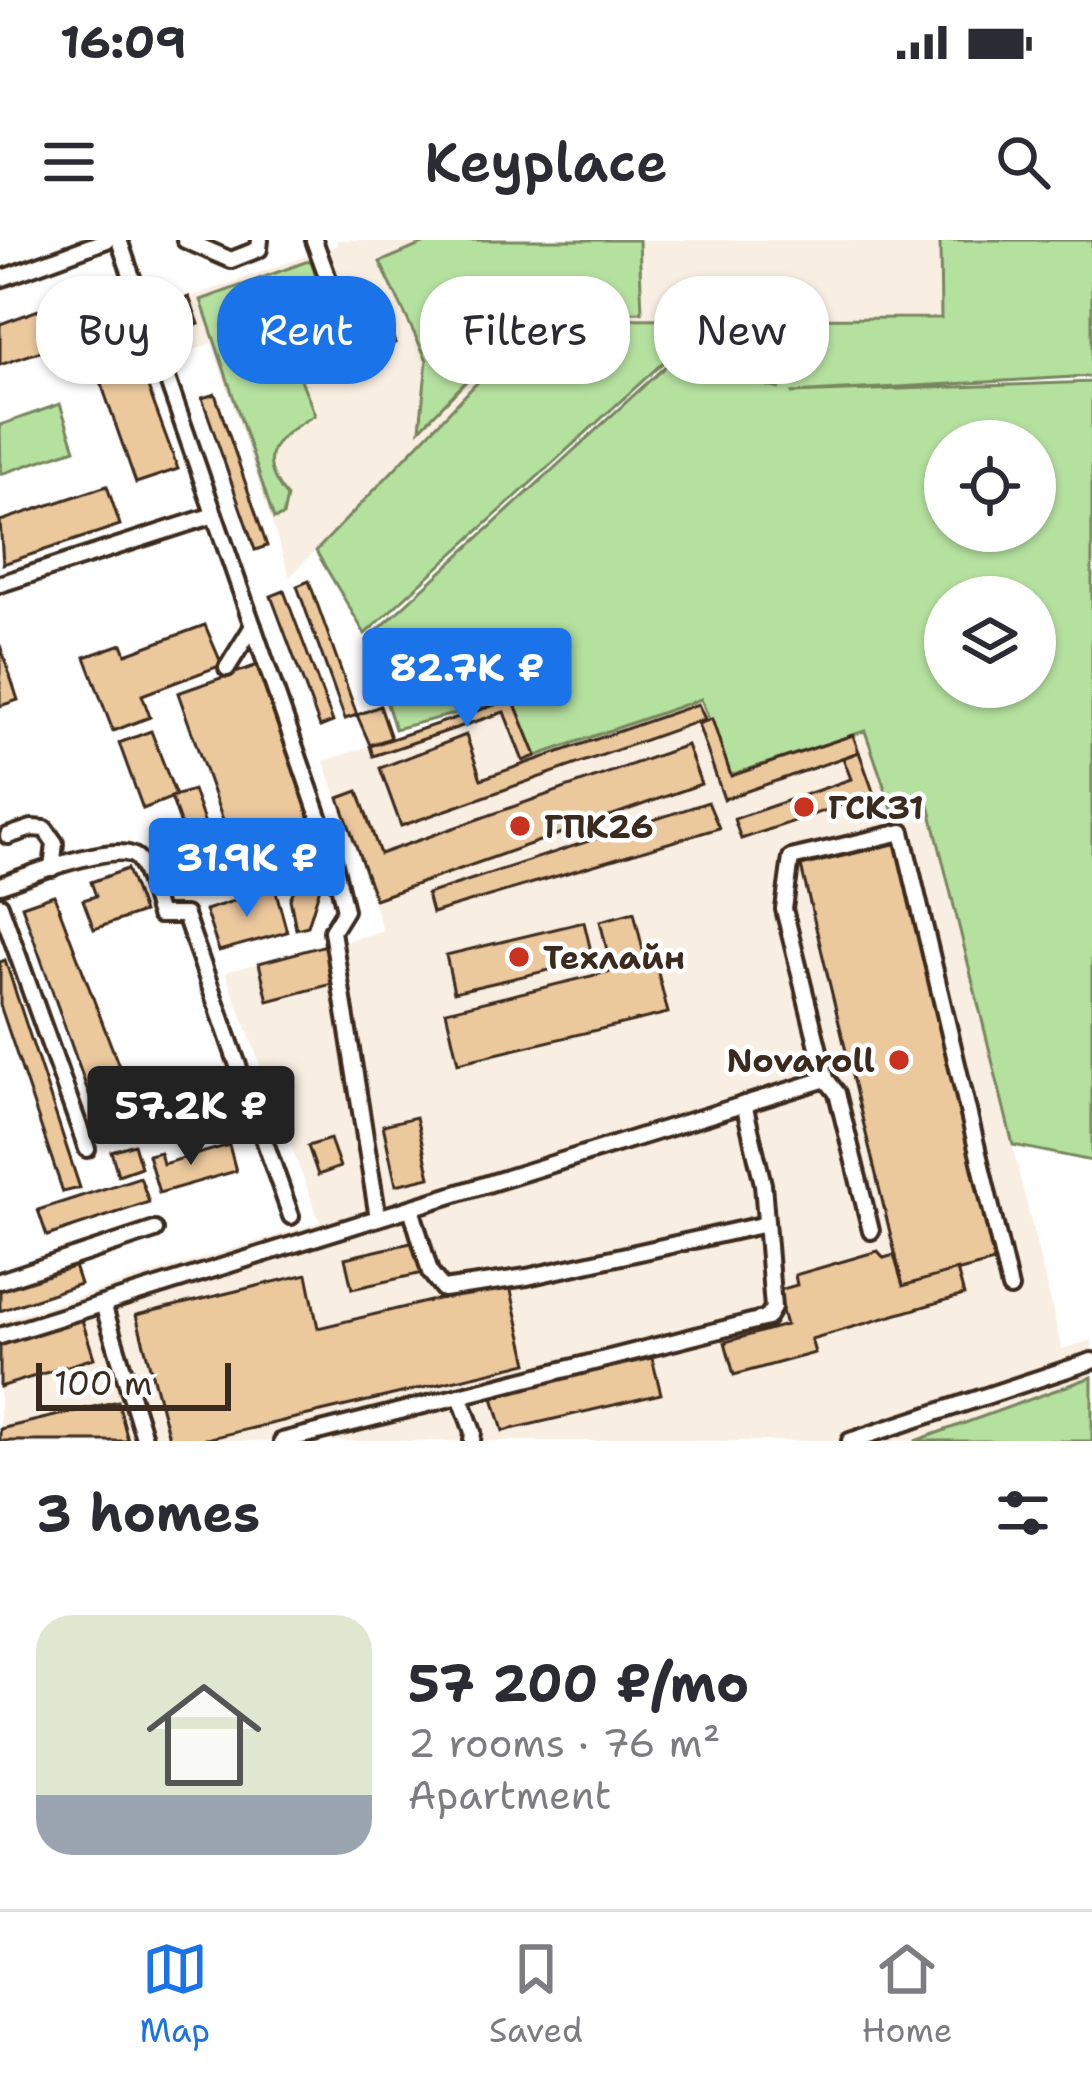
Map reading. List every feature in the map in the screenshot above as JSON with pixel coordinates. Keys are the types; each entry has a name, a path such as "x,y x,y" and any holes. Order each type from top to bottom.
{"street":[{"path":"0,279 107,240"},
{"path":"119,240 332,851 345,910 332,931 378,1218"},
{"path":"185,240 230,260 259,248 260,240"},
{"path":"314,240 327,276"},
{"path":"0,584 214,515"},
{"path":"227,668 253,626"},
{"path":"8,836 32,828 46,830 55,843 57,857 52,868"},
{"path":"871,1231 837,1093 826,1079 784,909 791,858 902,832 1010,1288"},
{"path":"0,885 108,853 131,854 140,861 159,915 185,915 292,1216"},
{"path":"0,905 87,1149"},
{"path":"0,1336 826,1079"},
{"path":"282,1441 767,1318 773,1308 763,1184 744,1104"},
{"path":"411,1208 430,1272 443,1289 527,1277 766,1224"},
{"path":"0,1281 154,1229"},
{"path":"103,1304 145,1441"},
{"path":"850,1441 1092,1361"},
{"path":"460,1396 472,1441"}],"shaded area":[{"path":"336,240 944,240 940,244 942,318 829,318 829,276 654,276 654,319 630,319 630,276 420,276 420,384 476,384 290,577 226,384 396,384 396,276 250,276 337,245"},
{"path":"217,288 217,358 212,343 193,351 193,296"},
{"path":"705,698 865,731 892,809 928,800 1062,1349 1092,1340 1092,1441 0,1441 0,1321 320,1222 225,972 383,931 324,761 513,699 536,756"}],"green space":[{"path":"432,240 639,240 642,312 630,312 630,276 420,276 420,345 396,295 396,276 387,276 380,262"},
{"path":"944,240 1092,240 1092,376 791,393 1092,382 1092,1161 1013,1145 928,801 892,809 865,731 731,775 701,699 536,756 513,699 395,729 367,640 654,377 654,384 760,384 780,389 763,384 829,384 829,318 941,318 940,244"},
{"path":"311,260 316,276 267,276"},
{"path":"217,294 217,348 201,300"},
{"path":"630,319 654,319 654,371 365,634 316,551 476,384 630,384"},
{"path":"229,384 303,384 315,415 280,439 270,458 287,497 283,516 274,519"},
{"path":"425,384 463,384 420,429"},
{"path":"60,404 75,449 1,474 0,425"},
{"path":"1092,1377 1092,1441 915,1441"}],"building":[{"path":"36,311 36,353 0,365 0,324"},
{"path":"101,384 147,384 178,469 136,483"},
{"path":"215,394 267,546 255,550 202,398"},
{"path":"107,486 120,525 3,564 0,521"},
{"path":"309,581 357,715 345,719 297,586"},
{"path":"284,591 333,722 320,727 271,596"},
{"path":"205,625 222,665 142,695 150,717 113,731 85,657 122,644 126,654"},
{"path":"0,645 18,700 0,706"},
{"path":"258,665 312,818 232,846 178,693"},
{"path":"513,699 536,756 523,761 504,712 373,756 370,746"},
{"path":"698,704 705,719 401,826 380,768 466,735 481,779"},
{"path":"380,706 391,738 370,745 357,715"},
{"path":"712,719 731,776 853,735 859,752 724,799 698,724"},
{"path":"151,731 176,796 143,809 119,743"},
{"name":"ГПК26","path":"687,745 701,784 375,899 339,798 358,791 380,854"},
{"name":"ГСК31","path":"859,752 874,794 741,839 734,819 851,779 843,758"},
{"path":"193,790 220,867 198,874 171,797"},
{"path":"708,802 719,828 432,913 427,894"},
{"name":"Novaroll","path":"898,843 998,1261 903,1286 801,866"},
{"path":"127,869 143,912 94,929 83,900 96,896 91,882"},
{"path":"303,870 323,878 308,926 296,929 290,899"},
{"path":"275,888 287,932 219,951 205,910"},
{"path":"54,895 139,1119 102,1131 22,906"},
{"path":"634,912 646,963 655,961 668,1013 458,1063 446,1011 612,971 600,921"},
{"name":"Техлайн","path":"584,922 593,960 454,992 446,955"},
{"path":"326,945 336,983 268,1001 259,963"},
{"path":"5,960 80,1188 63,1192 0,1005 0,962"},
{"path":"416,1117 430,1177 396,1185 383,1125"},
{"path":"330,1139 340,1167 318,1175 308,1146"},
{"path":"134,1144 141,1167 118,1175 111,1151"},
{"path":"229,1145 236,1171 159,1193 148,1155 160,1152 163,1164"},
{"path":"140,1177 149,1202 47,1236 38,1210"},
{"path":"415,1242 423,1273 352,1289 345,1258"},
{"path":"878,1251 884,1258 894,1255 903,1286 957,1270 964,1295 811,1339 815,1353 734,1375 725,1342 786,1325 776,1291 797,1285 795,1275"},
{"path":"73,1263 80,1284 0,1311 0,1287"},
{"path":"307,1274 318,1328 509,1282 528,1363 198,1441 170,1441 136,1315"},
{"path":"82,1320 94,1358 0,1387 0,1345"},
{"path":"652,1358 661,1394 503,1431 492,1394"},
{"path":"118,1401 128,1441 0,1441 0,1429"}],"place":[{"name":"ГСК31","path":"804,807"},
{"name":"ГПК26","path":"520,826"},
{"name":"Техлайн","path":"519,957"},
{"name":"Novaroll","path":"899,1060"}]}
